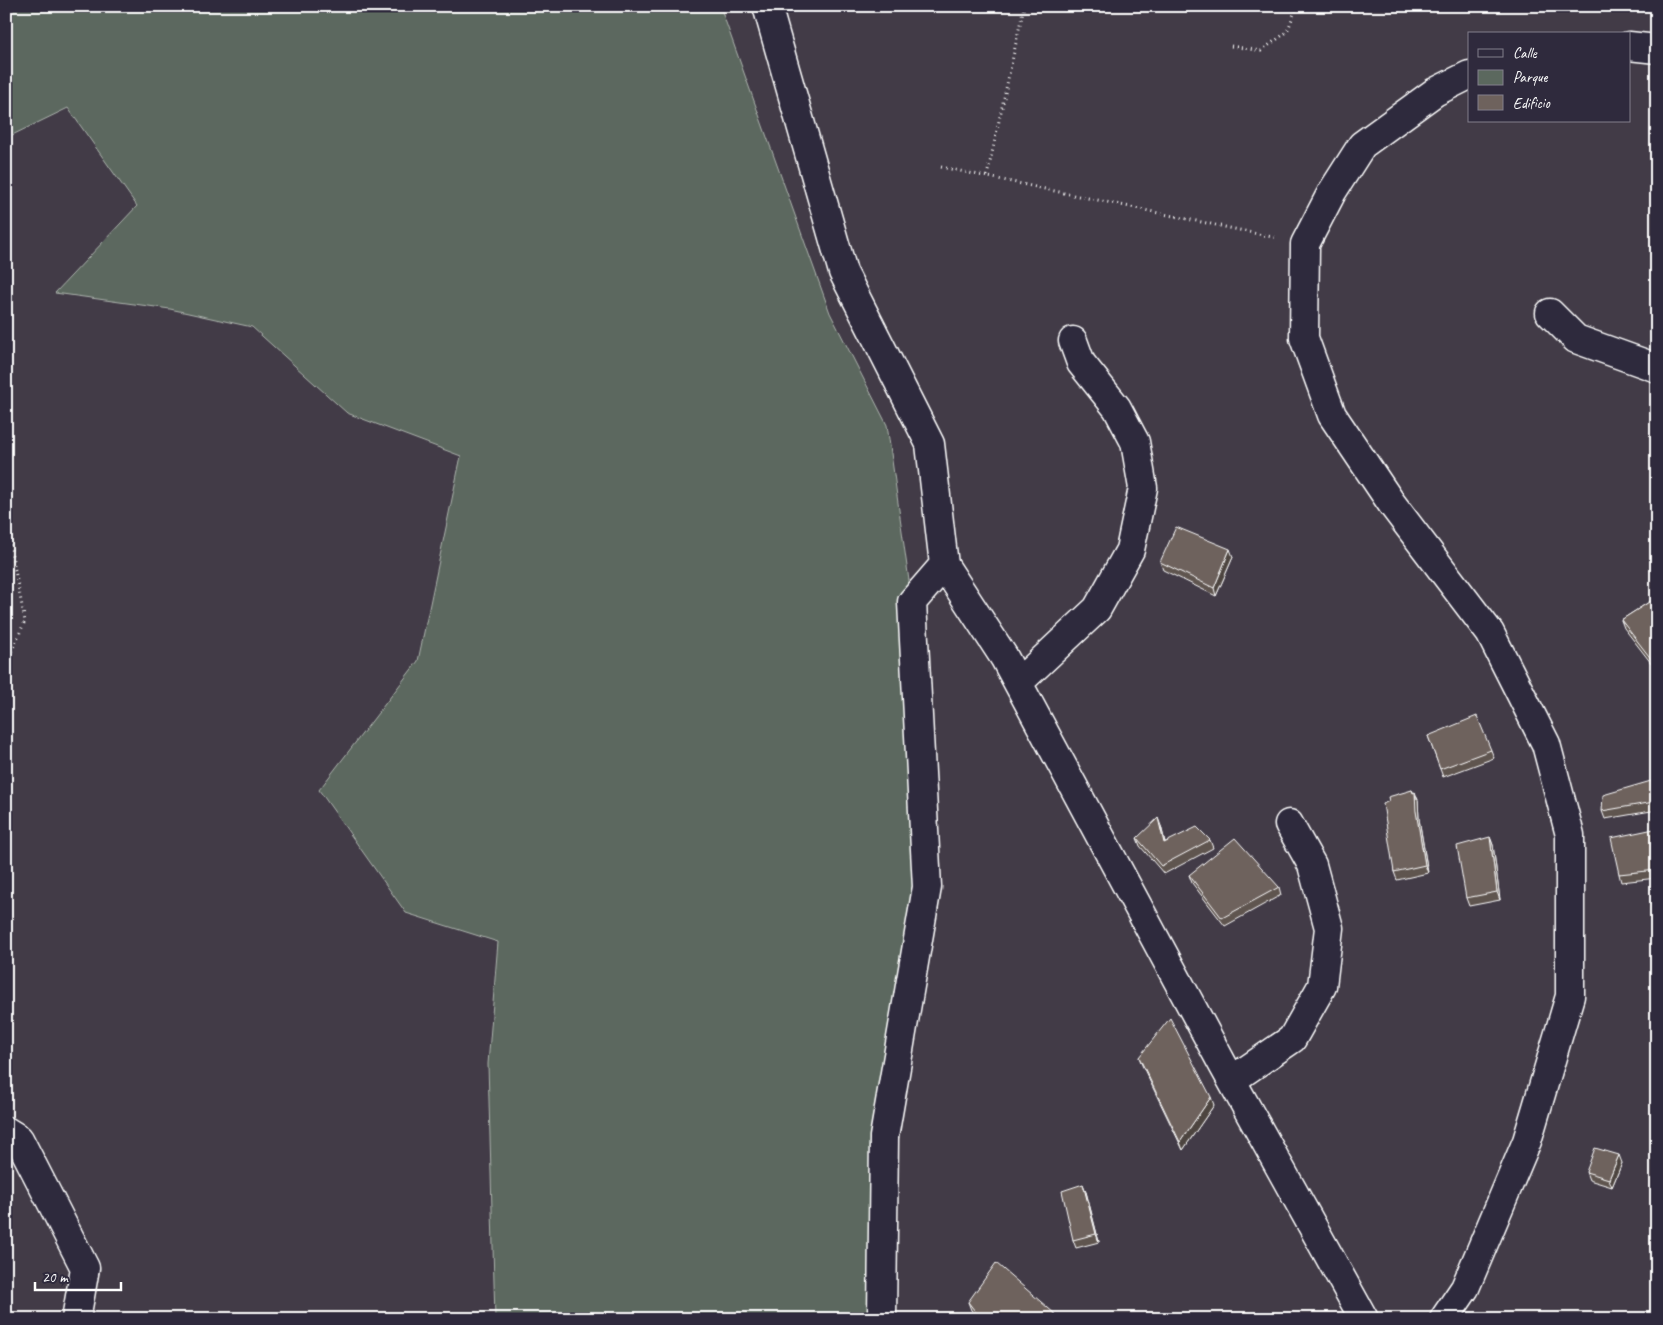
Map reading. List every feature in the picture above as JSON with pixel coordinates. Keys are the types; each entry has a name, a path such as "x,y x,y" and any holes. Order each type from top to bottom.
{"street":[{"path":"767,6 843,272 930,444 944,565 1004,657 1232,1080 1364,1319"},
{"path":"1630,46 1657,50"},
{"path":"1444,1319 1465,1288 1527,1140 1570,996 1570,835 1546,744 1490,633 1392,504 1332,414 1304,338 1305,244 1332,192 1362,145 1435,92 1468,76"},
{"path":"1550,313 1576,338 1657,368"},
{"path":"1018,683 1097,609 1130,550 1143,488 1135,442 1117,408 1081,363 1073,340"},
{"path":"882,1319 884,1137 927,886 912,602 944,565"},
{"path":"1232,1080 1292,1038 1322,986 1329,928 1312,865 1289,824"},
{"path":"6,1131 19,1139 85,1268 76,1319"}],"path":[{"path":"988,176 1024,6"},
{"path":"1231,46 1261,51 1287,32 1297,6"},
{"path":"942,167 1305,244"},
{"path":"6,524 25,621 6,664"}],"green space":[{"path":"6,6 720,6 830,313 887,425 912,602 927,887 884,1137 882,1319 495,1319 488,1064 498,942 406,913 319,790 418,661 461,456 347,413 252,327 170,309 55,293 137,206 68,108 6,138"}],"building":[{"path":"1176,527 1230,549 1214,588 1160,562"},
{"path":"1657,597 1657,655 1652,660 1621,620"},
{"path":"1477,716 1491,750 1440,769 1428,736"},
{"path":"1651,781 1654,802 1602,811 1603,795"},
{"path":"1412,790 1413,793 1415,792 1416,811 1425,865 1394,872 1383,804 1389,801 1388,797"},
{"path":"1158,818 1164,843 1197,827 1210,840 1161,866 1137,838"},
{"path":"1654,829 1657,848 1657,870 1619,874 1611,838"},
{"path":"1490,837 1497,892 1466,898 1457,846"},
{"path":"1235,838 1279,887 1222,918 1189,875"},
{"path":"1170,1018 1211,1097 1180,1142 1139,1057"},
{"path":"1595,1148 1619,1155 1609,1179 1586,1172"},
{"path":"1083,1184 1096,1234 1073,1240 1062,1191"},
{"path":"996,1263 1055,1314 1051,1319 981,1319 968,1302"}]}
